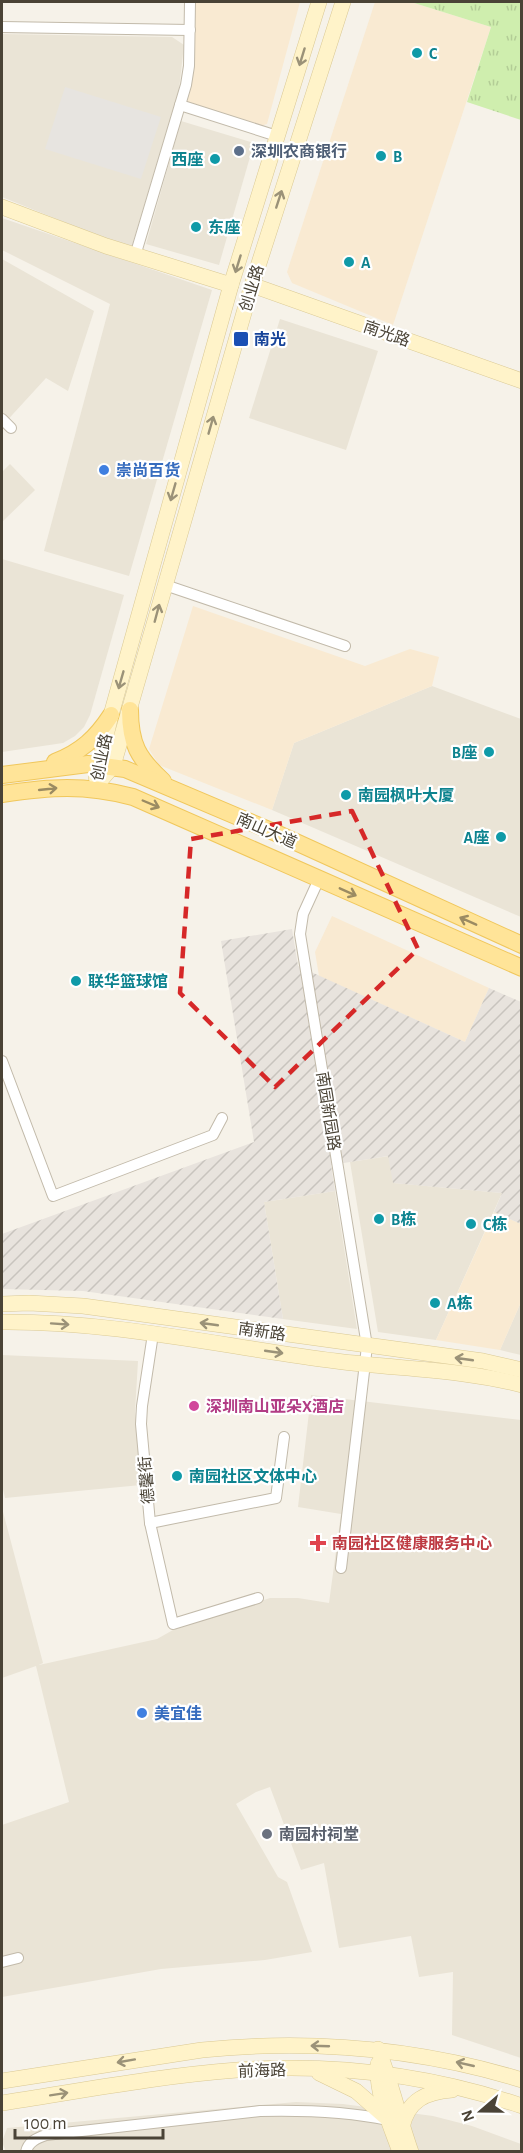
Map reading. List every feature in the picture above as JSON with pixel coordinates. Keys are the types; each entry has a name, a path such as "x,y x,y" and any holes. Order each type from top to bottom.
{"main road":[{"name":"创业路","path":"106,765 111,715 231,285 319,2"},
{"name":"创业路","path":"94,788 130,710 252,285 343,2"},
{"path":"2,207 135,256 231,285"},
{"name":"南光路","path":"252,285 522,381"},
{"path":"130,710 132,736 138,754 151,770 173,789"},
{"path":"23,772 63,759 82,749 97,736 111,715"},
{"name":"南山大道","path":"2,774 77,764 106,765 173,789 522,945"},
{"name":"南山大道","path":"2,794 56,788 94,788 119,793 148,803 522,968"},
{"name":"南新路","path":"2,1304 83,1306 483,1361 522,1370"},
{"name":"南新路","path":"2,1322 74,1324 339,1361 431,1369 522,1385"},
{"name":"前海路","path":"2,2081 164,2054 233,2047 308,2046 378,2049 458,2062 522,2080"},
{"path":"378,2049 400,2151"},
{"path":"308,2068 336,2079 356,2091 395,2124 411,2151"},
{"name":"前海路","path":"2,2103 197,2074 308,2068 383,2074 467,2090 522,2106"},
{"path":"395,2124 423,2096 438,2091 467,2090"}],"street":[{"path":"135,256 180,105 189,66 190,2"},
{"path":"2,27 190,30"},
{"path":"180,105 277,136"},
{"path":"2,419 11,428"},
{"path":"165,585 345,646"},
{"name":"南园新园路","path":"319,879 303,914 300,934 368,1346 341,1568"},
{"path":"2,1061 53,1196 213,1135 222,1118"},
{"name":"德馨街","path":"153,1334 141,1424 150,1523 173,1624 258,1598"},
{"path":"150,1523 276,1498 284,1437"},
{"path":"2,1962 18,1958"},
{"path":"26,2151 36,2138 46,2135 260,2111 354,2113 395,2124"}],"highlighted area":[{"path":"352,811 418,949 275,1087 180,993 191,839"}],"shaded area":[{"path":"194,2 300,2 267,124 260,126 187,103 193,75"},
{"path":"375,2 411,2 491,27 393,325 292,283 287,272"},
{"path":"2,34 172,37 184,45 179,90 131,249 2,197"},
{"path":"65,87 161,117 141,179 45,149"},
{"path":"181,121 254,143 219,265 146,244"},
{"path":"2,218 212,290 129,576 44,551 110,304 2,250"},
{"path":"2,259 94,311 68,391 46,378 2,426"},
{"path":"280,319 378,351 346,450 249,418"},
{"path":"10,464 35,490 2,522 2,472"},
{"path":"2,559 124,595 90,715 84,727 63,743 2,752"},
{"path":"193,606 365,666 410,649 439,657 432,686 294,743 272,810 159,765 149,749"},
{"path":"432,686 521,719 521,917 272,810 294,743"},
{"path":"332,916 489,988 465,1042 319,976 315,952"},
{"path":"292,929 298,966 465,1042 489,988 521,1002 521,1224 494,1212 502,1193 393,1183 388,1156 331,1165 335,1191 264,1202 283,1319 83,1291 2,1289 2,1234 254,1142 221,941"},
{"path":"389,1156 394,1183 502,1193 436,1340 378,1332 350,1162"},
{"path":"335,1191 357,1329 283,1319 264,1202"},
{"path":"494,1212 521,1224 521,1302 500,1350 436,1340"},
{"path":"521,1302 521,1355 500,1350"},
{"path":"2,1355 138,1361 135,1412 141,1485 5,1498 2,1485"},
{"path":"311,1395 521,1420 521,2058 452,2035 453,1972 419,1977 411,1936 339,1948 324,1863 301,1870 270,1787 236,1804 278,1877 287,1882 312,1952 265,1960 161,1969 2,1997 2,1825 69,1802 36,1666 2,1678 2,1508 43,1663 39,1665 157,1639 173,1630 270,1598 298,1598 329,1603 341,1514 298,1507"},
{"path":"296,2102 343,2104 433,2116 472,2126 521,2144 522,2151 6,2152 2,2142 7,2128"}],"green space":[{"path":"411,2 521,2 521,120 467,102 491,27"}],"place":[{"name":"C","path":"417,53"},
{"name":"深圳农商银行","path":"239,151"},
{"name":"B","path":"381,156"},
{"name":"西座","path":"215,159"},
{"name":"东座","path":"196,227"},
{"name":"A","path":"349,262"},
{"name":"南光","path":"241,339"},
{"name":"崇尚百货","path":"104,470"},
{"name":"B座","path":"489,752"},
{"name":"南园枫叶大厦","path":"346,795"},
{"name":"A座","path":"501,837"},
{"name":"联华篮球馆","path":"76,981"},
{"name":"B栋","path":"379,1219"},
{"name":"C栋","path":"471,1224"},
{"name":"A栋","path":"435,1303"},
{"name":"深圳南山亚朵X酒店","path":"194,1406"},
{"name":"南园社区文体中心","path":"177,1476"},
{"name":"南园社区健康服务中心","path":"318,1543"},
{"name":"美宜佳","path":"142,1713"},
{"name":"南园村祠堂","path":"267,1834"}]}
